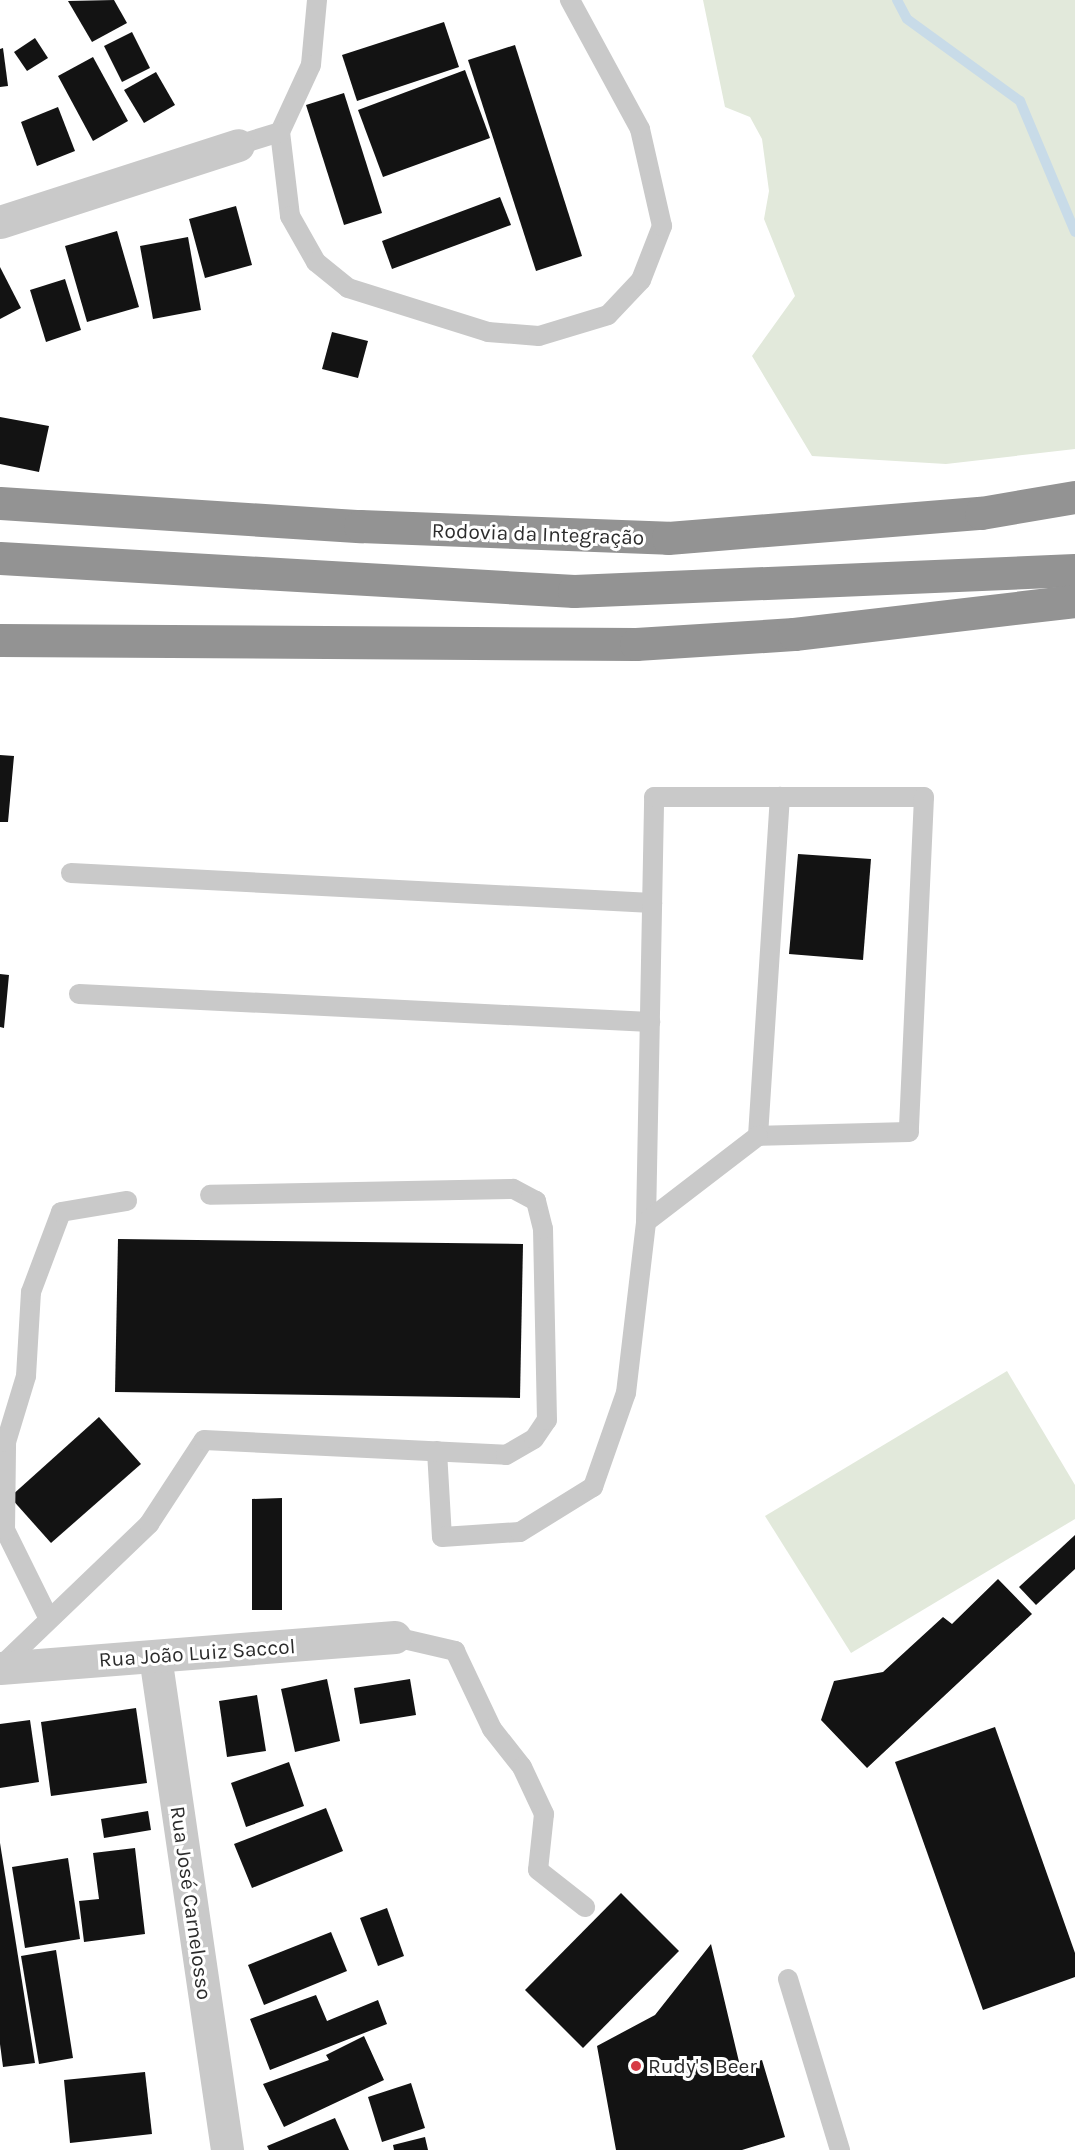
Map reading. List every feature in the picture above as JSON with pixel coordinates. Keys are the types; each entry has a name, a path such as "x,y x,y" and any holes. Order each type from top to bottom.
{"highway":[{"name":"Rodovia da Integração","path":"0,502 360,526 668,538 981,513 1075,497"},
{"path":"0,558 573,591 1075,570"},
{"path":"0,640 636,644 794,634 1075,601"}],"street":[{"path":"0,222 238,146"},
{"name":"Rua João Luiz Saccol","path":"0,1667 394,1637"},
{"name":"Rua José Carnelosso","path":"155,1656 227,2150"}],"lane":[{"path":"317,0 311,65 280,132 290,216 316,262 348,288 488,332 538,336 608,315 641,280 662,226 640,129 570,0"},
{"path":"238,146 280,132"},
{"path":"437,1451 442,1537 520,1532 593,1487 626,1393 646,1222 654,797 924,796 909,1132 758,1136 646,1222"},
{"path":"758,1136 780,797"},
{"path":"70,873 652,903"},
{"path":"79,994 650,1022"},
{"path":"0,1667 149,1524 204,1440 506,1455 534,1438 547,1420 543,1229 536,1201 513,1189 210,1195"},
{"path":"49,1619 5,1530 6,1442 26,1376 31,1292 62,1212 127,1202"},
{"path":"394,1637 455,1651 492,1729 522,1767 544,1814 538,1870 585,1907"},
{"path":"788,1979 840,2150"}],"shaded area":[{"path":"703,0 1075,0 1075,449 946,464 812,456 752,356 795,296 764,219 769,191 762,139 750,117 725,107"},
{"path":"1007,1371 1075,1485 1075,1519 851,1653 765,1516"}],"building":[{"path":"114,0 127,23 92,42 68,1"},
{"path":"444,22 459,67 357,101 342,55"},
{"path":"132,32 150,68 122,82 104,46"},
{"path":"35,38 48,58 27,71 14,52"},
{"path":"515,45 582,256 536,271 468,60"},
{"path":"3,48 8,86 0,87 0,49"},
{"path":"93,57 128,121 93,141 58,76"},
{"path":"465,70 490,138 383,177 358,110"},
{"path":"156,72 175,105 144,123 124,90"},
{"path":"344,93 382,213 344,225 306,105"},
{"path":"58,107 75,151 37,166 21,122"},
{"path":"500,197 511,225 392,269 382,241"},
{"path":"236,206 252,265 205,278 189,219"},
{"path":"117,231 139,307 87,322 65,246"},
{"path":"188,237 201,310 153,319 140,246"},
{"path":"0,267 21,308 0,319"},
{"path":"65,279 81,330 46,342 30,290"},
{"path":"332,332 368,341 358,378 322,369"},
{"path":"0,417 49,426 39,472 0,464"},
{"path":"0,755 14,756 8,822 0,822"},
{"path":"798,854 871,859 863,960 789,954"},
{"path":"0,974 9,975 4,1028 0,1027"},
{"path":"118,1239 523,1244 520,1398 115,1392"},
{"path":"99,1417 141,1464 51,1543 10,1497"},
{"path":"282,1498 282,1610 252,1610 252,1499"},
{"path":"1075,1535 1075,1569 1036,1605 1019,1587"},
{"path":"998,1579 1032,1614 867,1768 821,1720 834,1681 883,1672 943,1617 952,1624"},
{"path":"327,1679 340,1741 295,1752 281,1689"},
{"path":"410,1679 416,1715 360,1724 354,1688"},
{"path":"257,1695 266,1751 227,1757 219,1701"},
{"path":"136,1708 147,1783 51,1796 41,1722"},
{"path":"30,1720 39,1782 0,1788 0,1724"},
{"path":"995,1727 1075,1953 1075,1977 983,2010 895,1762"},
{"path":"289,1762 304,1806 246,1827 231,1783"},
{"path":"326,1808 343,1851 252,1888 234,1844"},
{"path":"148,1811 151,1830 104,1838 101,1819"},
{"path":"0,1843 35,2063 3,2067 0,2044"},
{"path":"135,1848 145,1934 84,1942 79,1901 99,1899 93,1853"},
{"path":"68,1858 80,1939 25,1948 12,1867"},
{"path":"621,1893 679,1951 583,2048 525,1990"},
{"path":"387,1908 404,1956 378,1966 360,1918"},
{"path":"331,1932 347,1971 264,2005 248,1965"},
{"path":"711,1944 740,2066 762,2060 785,2137 742,2150 616,2150 597,2046 655,2015"},
{"path":"56,1950 73,2058 39,2064 21,1956"},
{"path":"316,1995 327,2021 378,2000 387,2024 270,2070 250,2019"},
{"path":"364,2036 384,2080 284,2127 263,2084 329,2060 326,2055"},
{"path":"145,2072 152,2134 70,2143 64,2080"},
{"path":"411,2083 425,2128 382,2142 368,2097"},
{"path":"335,2118 349,2150 269,2150 267,2146"},
{"path":"425,2137 428,2150 394,2150 393,2145"}],"waterway":[{"path":"897,0 907,19 1020,101 1075,232"}],"place":[{"name":"Rudy's Beer","path":"636,2066"}]}
